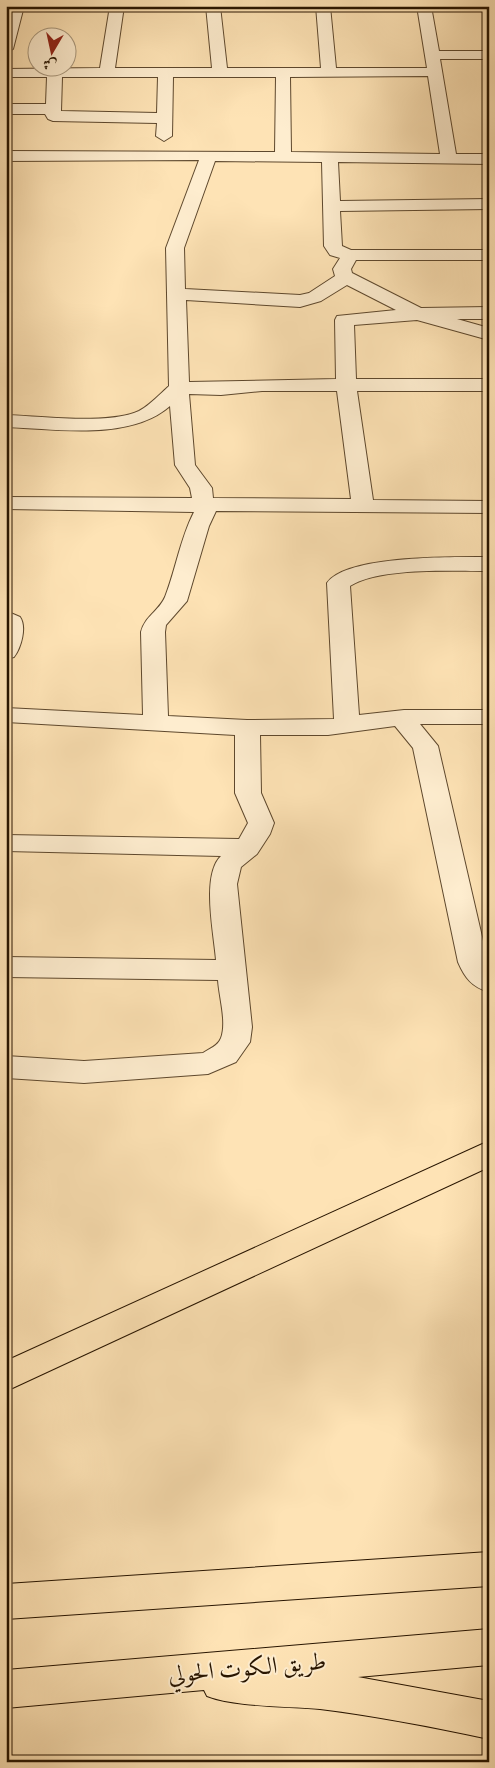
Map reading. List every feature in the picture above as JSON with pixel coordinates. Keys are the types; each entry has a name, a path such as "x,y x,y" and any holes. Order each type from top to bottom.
{"highway":[{"path":"6,1377 489,1153"},
{"path":"6,1602 489,1569"},
{"name":"طريق الكوت الحولي","path":"12,1688 489,1647"},
{"path":"12,1688 162,1681 239,1684 393,1701 489,1720"}],"street":[{"path":"6,50 17,6"},
{"path":"107,72 117,6"},
{"path":"213,6 220,72"},
{"path":"323,6 329,72"},
{"path":"424,6 449,159"},
{"path":"432,55 489,55"},
{"path":"162,155 166,72"},
{"path":"283,72 283,156"},
{"path":"78,73 434,72"},
{"path":"6,73 28,73"},
{"path":"55,78 53,116 62,118 165,118"},
{"path":"6,109 52,109"},
{"path":"6,156 162,155 489,159"},
{"path":"156,723 153,632 155,623 175,601 204,512 201,488 185,465 179,388 175,248 209,156"},
{"path":"330,157 333,246 336,251 350,255 489,255"},
{"path":"332,206 489,204"},
{"path":"350,255 342,269 346,277 418,314 489,334"},
{"path":"176,294 300,301 315,298 346,277"},
{"path":"363,506 346,385 344,320 418,314 489,313"},
{"path":"6,421 78,424 129,420 145,415 179,388 222,389 262,385 489,385"},
{"path":"6,503 489,507"},
{"path":"347,726 338,583 343,577 367,571 435,565 489,564"},
{"path":"6,618 12,622 12,626 6,652"},
{"path":"6,715 247,728 347,726 404,717 489,717"},
{"path":"404,717 409,728 425,746 472,962 478,974 489,982"},
{"path":"6,1067 84,1072 208,1063 225,1054 235,1042 237,1027 223,884 224,873 228,864 247,848 257,834 261,823 248,793 247,728"},
{"path":"6,843 247,848"},
{"path":"6,967 232,970"}]}
